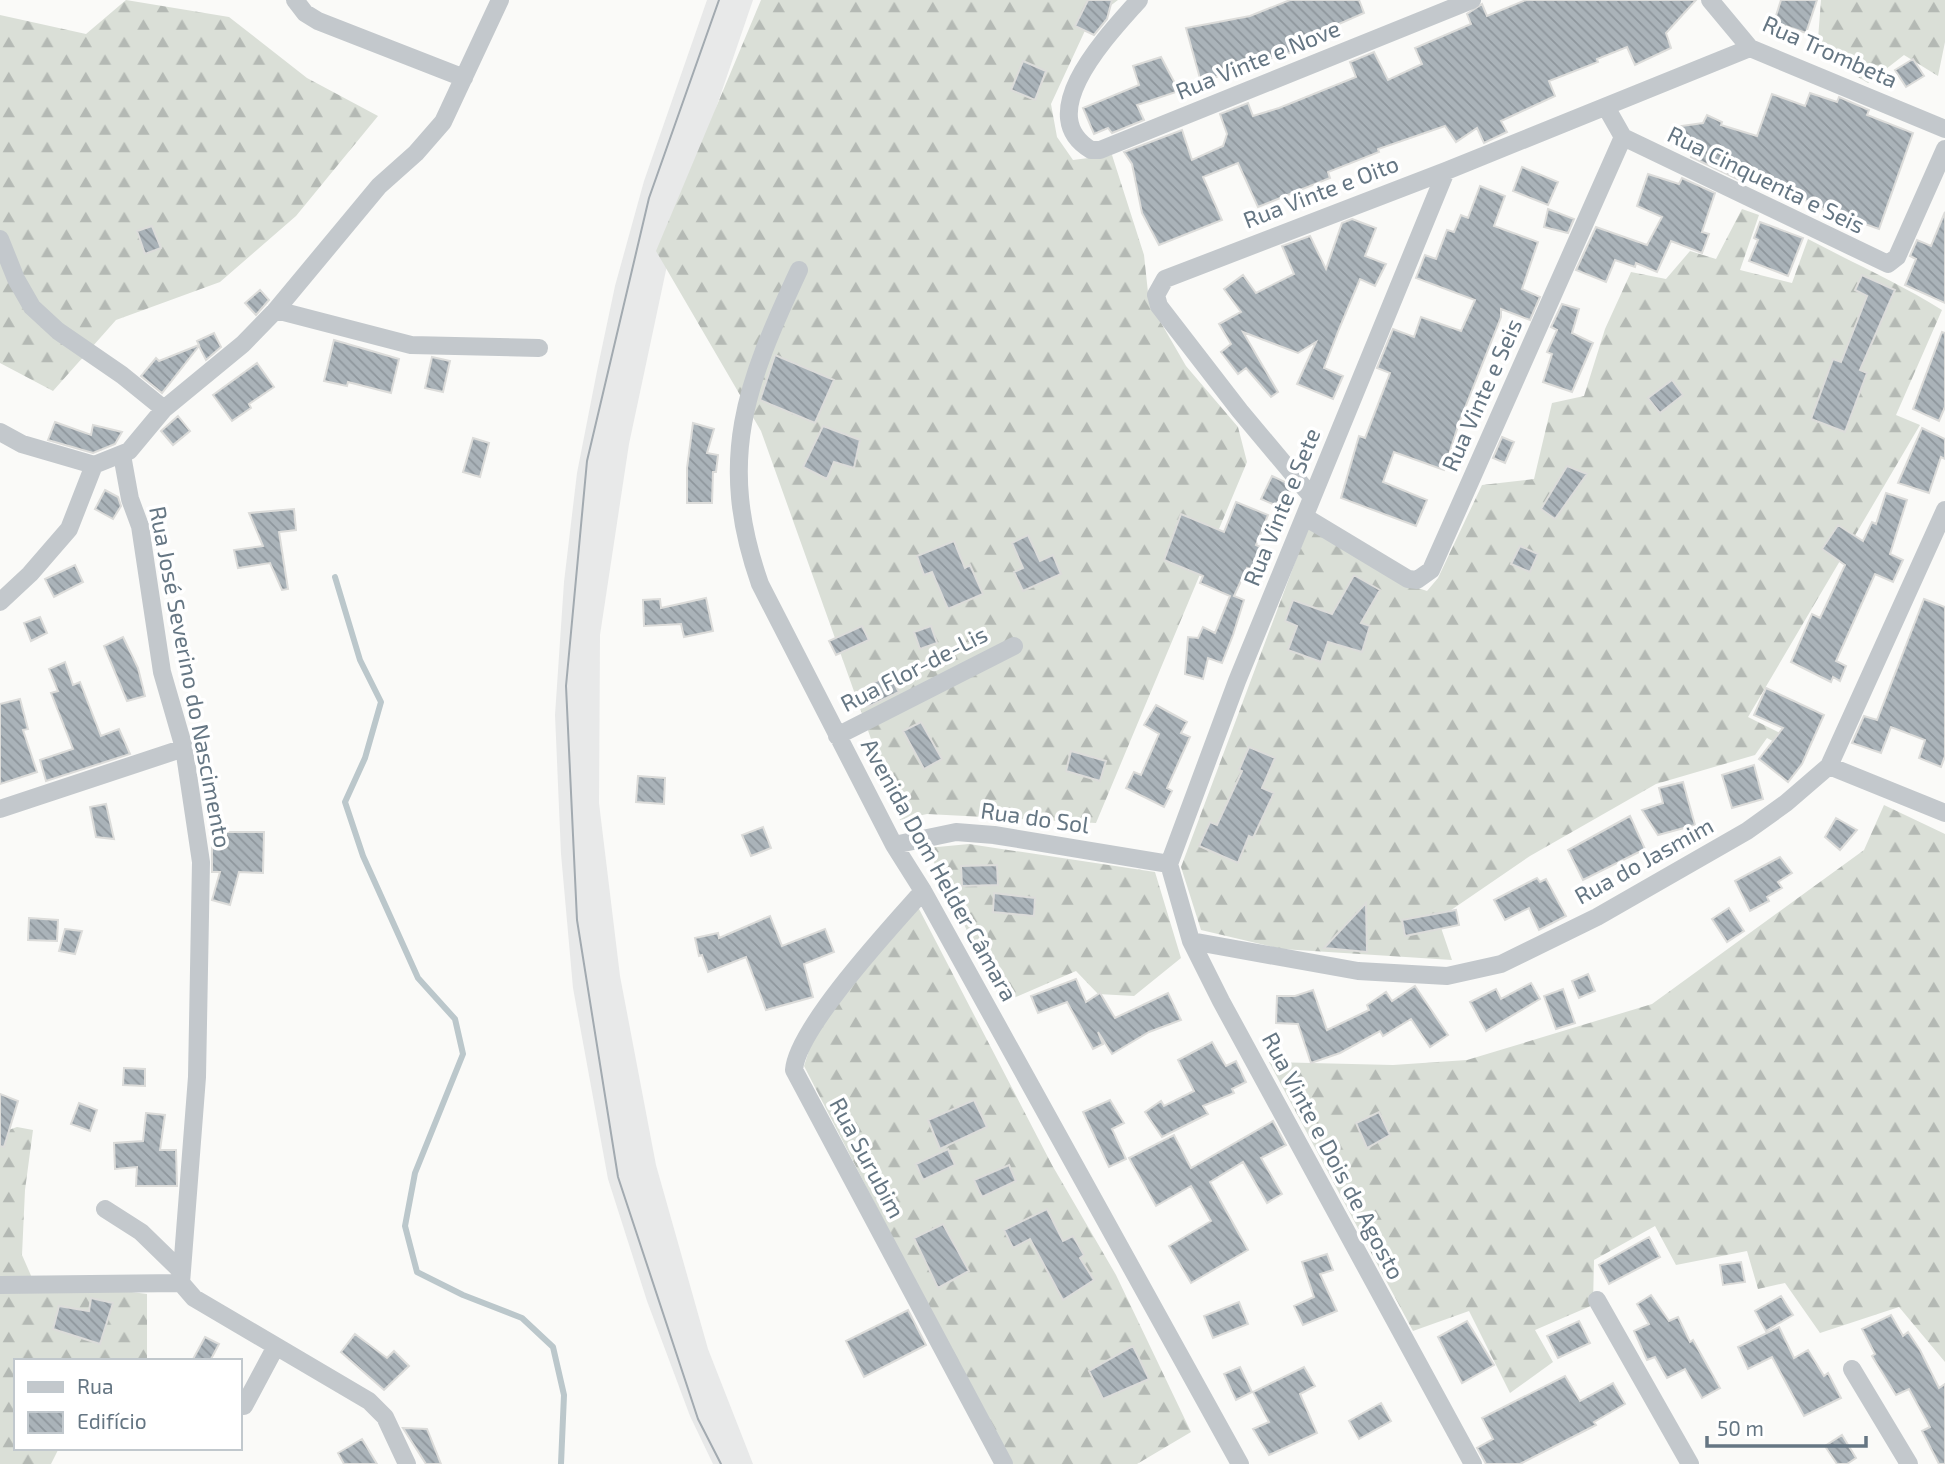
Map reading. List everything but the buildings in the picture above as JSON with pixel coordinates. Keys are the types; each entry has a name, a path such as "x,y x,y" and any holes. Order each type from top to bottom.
{"street":[{"path":"295,0 305,13 318,21 464,78"},
{"path":"0,432 22,444 94,465 122,456 164,409 243,344 276,310 379,186 416,153 443,122 500,0"},
{"name":"Rua Vinte e Nove","path":"1139,0 1084,70 1068,105 1068,115 1078,140 1091,150 1100,150 1472,0"},
{"name":"Rua Trombeta","path":"1710,0 1749,48 1945,129"},
{"name":"Rua Vinte e Oito","path":"1312,497 1240,411 1159,306 1156,295 1158,287 1165,279 1446,171 1749,48"},
{"path":"1606,107 1623,137"},
{"name":"Rua Cinquenta e Seis","path":"1623,137 1888,264 1898,257 1945,149"},
{"name":"Rua Vinte e Seis","path":"1305,517 1408,579 1418,580 1431,570 1623,137"},
{"name":"Rua Vinte e Sete","path":"1169,864 1237,681 1446,171"},
{"path":"0,239 16,279 32,307 58,331 122,374 164,409"},
{"name":"Avenida Dom Helder Câmara","path":"799,270 763,347 750,387 739,446 740,513 747,547 760,584 894,845 923,891 1240,1464"},
{"path":"276,310 411,345 539,348"},
{"name":"Rua José Severino do Nascimento","path":"122,456 130,499 140,526 162,672 184,748 201,863 197,1077 180,1276"},
{"path":"0,603 30,574 69,529 94,465"},
{"name":"Rua do Jasmim","path":"1191,941 1358,971 1447,976 1502,964 1597,917 1747,831 1786,803 1829,766 1945,510"},
{"name":"Rua Flor-de-Lis","path":"836,736 1014,646"},
{"path":"0,809 184,748"},
{"path":"1829,766 1945,813"},
{"name":"Rua do Sol","path":"894,845 956,832 995,835 1169,864"},
{"name":"Rua Vinte e Dois de Agosto","path":"1169,864 1191,941 1473,1464"},
{"name":"Rua Surubim","path":"923,891 844,983 798,1053 794,1070 1004,1464"},
{"path":"105,1209 141,1231 180,1276 194,1298 369,1401 384,1417 407,1464"},
{"path":"0,1285 180,1276"},
{"path":"1597,1300 1690,1464"},
{"path":"244,1406 275,1348"},
{"path":"1852,1368 1909,1464"}],"shaded area":[{"path":"707,0 753,0 675,228 629,444 600,635 599,803 620,976 656,1165 708,1349 753,1464 713,1464 690,1416 647,1301 608,1179 573,988 561,854 555,715 564,582 577,473 615,286 644,181"}],"green space":[{"path":"126,0 229,17 307,78 378,116 296,216 220,282 116,320 53,391 0,363 0,15 86,34"},
{"path":"761,0 1118,0 1089,22 1051,104 1057,137 1073,160 1112,155 1144,255 1149,302 1186,366 1238,427 1247,462 1096,823 927,814 900,820 761,431 656,251"},
{"path":"1821,0 1945,0 1945,42 1938,76 1904,55 1868,83 1817,52"},
{"path":"1742,209 1759,215 1740,270 1792,283 1808,239 1942,310 1896,415 1920,425 1748,717 1784,735 1784,747 1767,738 1755,755 1656,784 1530,856 1438,919 1452,960 1282,949 1201,930 1181,867 1309,525 1409,585 1427,591 1438,578 1482,485 1534,479 1552,403 1584,396 1605,329 1631,272 1666,279 1690,251 1716,259"},
{"path":"1884,805 1945,834 1945,1362 1899,1307 1820,1333 1785,1283 1758,1289 1747,1251 1676,1265 1655,1226 1594,1260 1593,1305 1535,1330 1553,1362 1510,1393 1469,1311 1413,1331 1269,1062 1393,1065 1467,1060 1652,1004 1864,850"},
{"path":"969,844 1155,872 1181,958 1134,996 1098,994 1076,971 1002,1003 927,848"},
{"path":"918,907 1052,1165 1116,1275 1191,1432 1137,1464 1009,1464 804,1066 818,1022"},
{"path":"17,1127 33,1130 25,1190 22,1255 36,1287 93,1287 147,1294 147,1359 14,1359 14,1450 58,1450 51,1464 0,1464 0,1133"}],"waterway":[{"path":"335,577 360,660 381,702 365,758 345,802 363,856 418,978 455,1019 463,1054 415,1173 405,1226 417,1272 463,1295 522,1318 553,1347 564,1395 561,1464"}],"tram line":[{"path":"719,0 649,198 587,461 566,686 577,920 618,1177 698,1419 721,1464"}]}
